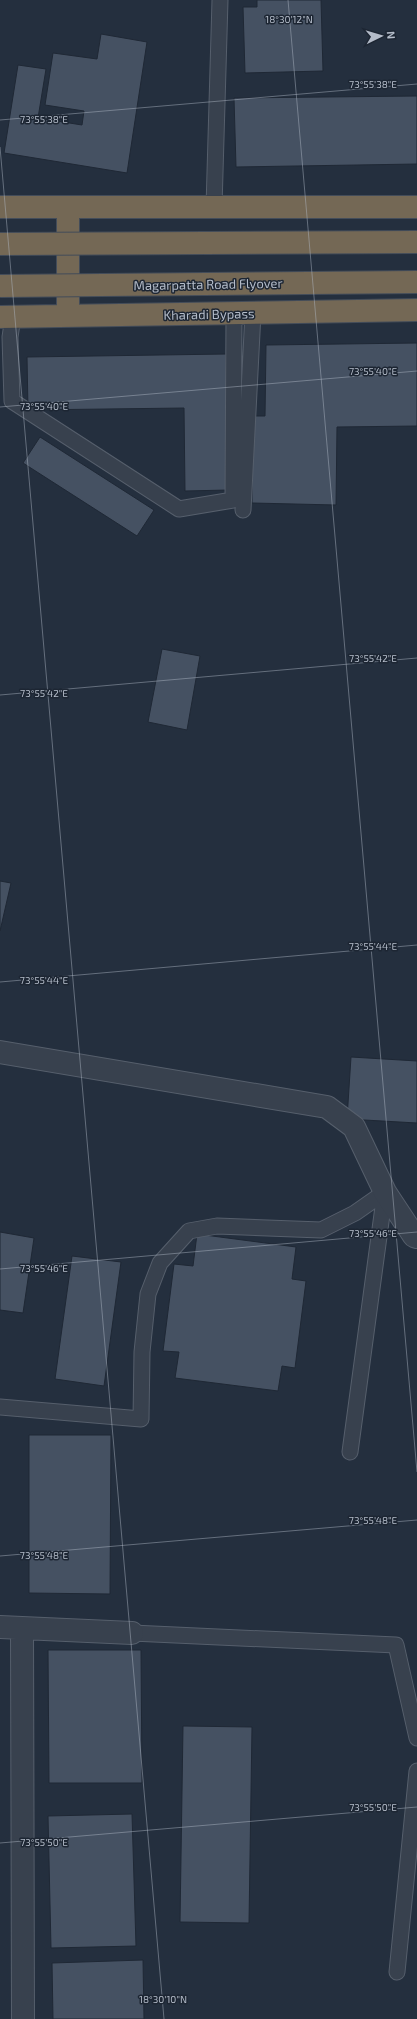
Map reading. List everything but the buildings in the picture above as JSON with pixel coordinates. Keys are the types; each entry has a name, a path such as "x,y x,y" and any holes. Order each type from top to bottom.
{"highway":[{"path":"0,208 417,207"},
{"path":"68,208 68,316"},
{"path":"0,244 417,242"},
{"name":"Magarpatta Road Flyover","path":"0,286 417,282"},
{"name":"Kharadi Bypass","path":"7,317 417,310"}],"street":[{"path":"0,1052 327,1107 354,1127 385,1192 414,1236 417,1237"},
{"path":"0,1627 132,1634"},
{"path":"22,1628 23,2019"}],"lane":[{"path":"214,207 220,0"},
{"path":"7,317 10,337 12,401 179,509 233,500 243,313"},
{"path":"243,313 243,510"},
{"path":"0,1407 141,1419 142,1352 148,1294 160,1264 189,1232 216,1226 321,1230 355,1213 385,1192"},
{"path":"350,1452 385,1192"},
{"path":"132,1634 396,1644 417,1738"},
{"path":"397,1972 417,1771"}]}
